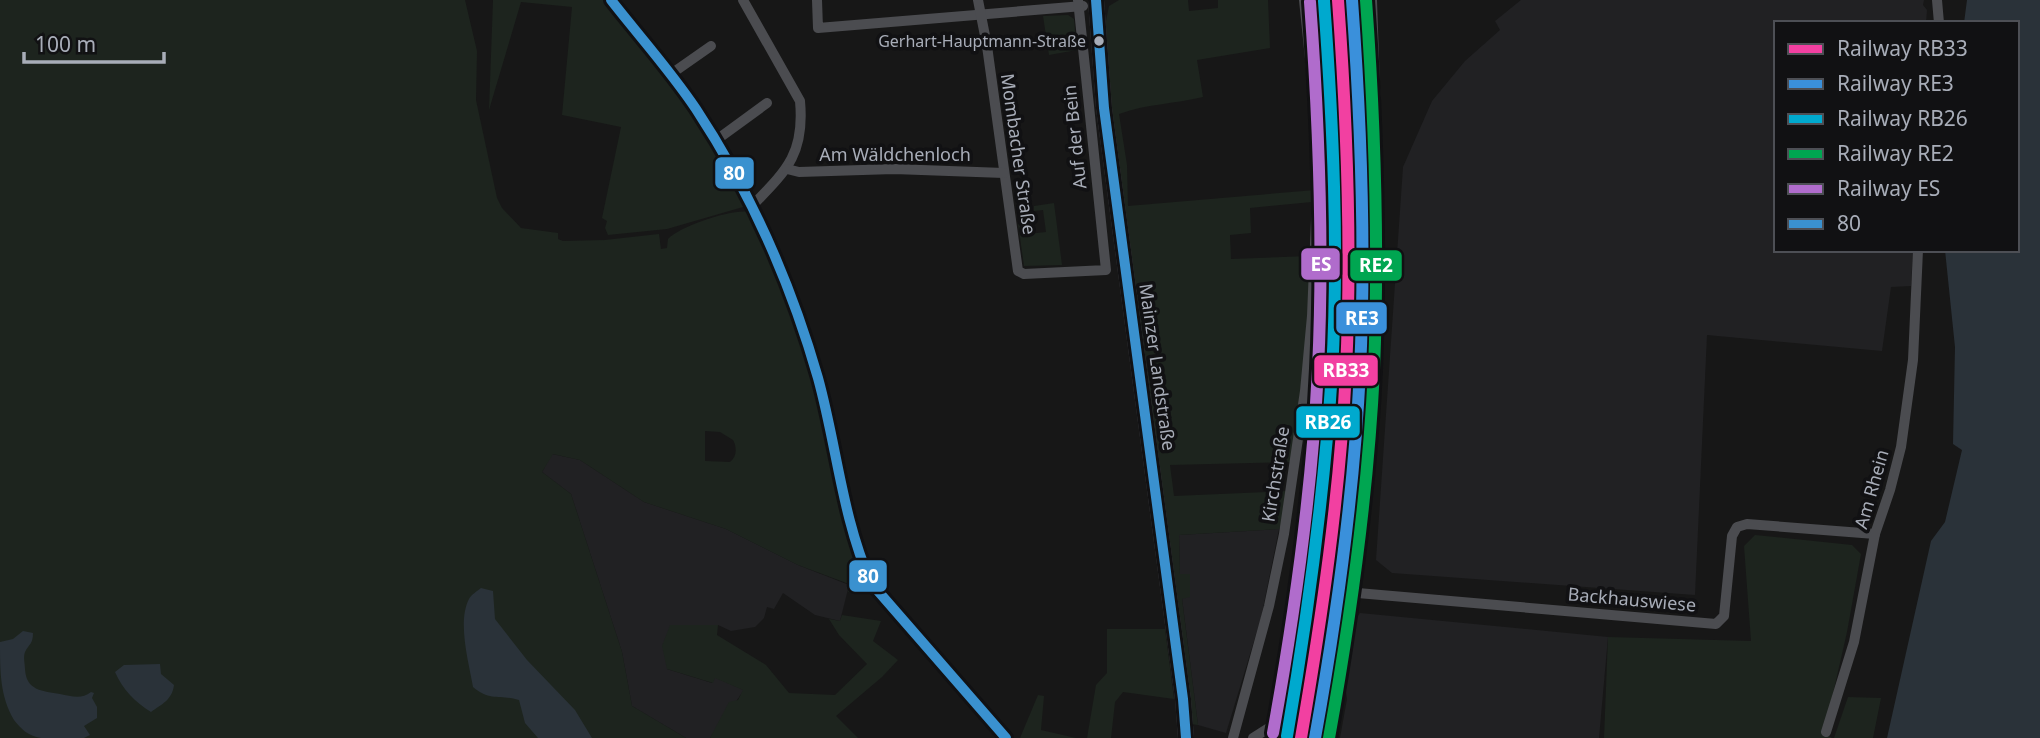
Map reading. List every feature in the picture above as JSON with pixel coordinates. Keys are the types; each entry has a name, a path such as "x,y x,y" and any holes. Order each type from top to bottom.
{"main road":[{"name":"Mainzer Landstraße","path":"1096,3 1104,108 1182,687 1186,738"}],"street":[{"path":"611,0 671,74 715,141 752,206 782,277 817,376 834,443 850,529 858,556 872,583 886,603 1006,738"},
{"path":"743,0 800,101 802,117 799,137 787,170 752,206"},
{"path":"817,0 818,28 980,16 1096,3"},
{"name":"Mombacher Straße","path":"978,0 987,46 1018,271"},
{"name":"Kirchstraße","path":"1233,738 1269,606 1284,534 1305,391 1312,316 1317,195 1316,117 1304,0"},
{"path":"1325,738 1346,592 1364,388 1367,194 1377,116 1372,0"},
{"path":"1937,0 1939,21"},
{"name":"Auf der Bein","path":"1018,271 1024,274 1107,270 1079,3"},
{"path":"671,74 711,46"},
{"path":"715,141 767,103"},
{"name":"Am Wäldchenloch","path":"787,170 799,172 894,169 1004,173"},
{"name":"Am Rhein","path":"1826,732 1854,642 1875,534 1901,447 1913,360 1918,252"},
{"name":"Backhauswiese","path":"1346,592 1716,624 1724,616 1732,536 1737,527 1747,524 1875,534"},
{"path":"1253,738 1292,714"}],"shaded area":[{"path":"0,0 465,0 477,51 476,100 497,198 502,208 521,228 558,233 558,239 563,241 659,234 661,249 667,248 668,239 674,234 695,224 720,215 750,212 806,350 826,421 844,516 866,590 861,594 848,592 849,584 798,565 726,529 644,502 580,460 553,454 542,472 571,494 622,652 632,706 686,738 0,738","holes":["705,431 720,432 733,440 736,449 734,457 730,462 705,461"]},
{"path":"493,0 606,0 685,99 682,102 692,116 698,117 746,204 667,229 608,235 605,228 607,221 602,218 621,127 562,115 572,7 521,2 489,110"},
{"path":"1119,0 1188,0 1189,11 1218,8 1218,0 1268,0 1270,48 1197,60 1203,97 1119,114 1127,165 1128,206 1315,190 1312,202 1250,208 1251,233 1230,235 1231,259 1309,256 1309,319 1292,462 1170,465 1174,496 1288,491 1284,519 1279,529 1179,535 1180,574 1190,574 1190,597 1182,599 1198,725 1191,724 1108,88 1103,22 1106,21 1109,6"},
{"path":"1326,0 1362,0 1368,134 1360,192 1355,388 1345,513 1331,632 1312,738 1296,738 1304,708 1334,384 1337,242 1335,145"},
{"path":"1521,0 1924,0 1926,21 1774,21 1774,252 1913,252 1911,286 1891,287 1882,351 1707,335 1695,595 1392,573 1376,560 1403,167 1432,101 1465,61 1500,30 1495,21"},
{"path":"1967,0 2040,0 2040,738 1887,738 1931,541 1945,522 1962,450 1953,444 1955,347 1945,252 2019,252 2019,21 1964,21"},
{"path":"1068,15 1074,19 1076,42 1061,44 1062,48 1077,47 1077,50 1049,55 1043,16"},
{"path":"1054,203 1062,265 1024,266 1018,223 1026,222 1028,234 1046,232 1043,210 1034,211 1034,206"},
{"path":"552,454 580,460 644,502 726,529 798,565 849,585 840,621 815,615 783,593 774,609 767,607 764,618 755,627 731,631 718,625 667,669 712,683 714,677 744,690 710,738 686,738 632,706 622,652 571,494 542,472"},
{"path":"1279,529 1261,618 1226,733 1198,725 1182,598 1189,574 1180,574 1179,535"},
{"path":"1755,535 1852,545 1861,554 1824,733 1832,738 1604,738 1608,637 1751,641 1744,546"},
{"path":"481,588 493,591 495,619 527,660 575,710 592,738 538,738 525,723 519,700 490,696 473,687 465,643 464,619 469,599"},
{"path":"1360,613 1608,637 1599,738 1340,738 1347,699 1345,684 1354,621"},
{"path":"842,615 881,621 873,641 898,660 836,716 858,738 710,738 729,702 738,700 743,690 715,678 713,683 667,669 662,646 670,625 718,625 717,635 766,665 789,693 835,695 867,664 839,635 829,619 840,621"},
{"path":"1107,629 1165,629 1174,699 1123,692 1115,702 1111,738 1087,738 1096,685 1107,673"},
{"path":"23,631 33,633 32,642 24,656 26,676 32,686 42,691 80,697 94,693 92,698 97,707 97,718 84,726 90,735 84,738 41,738 25,732 14,720 3,693 0,642 13,639"},
{"path":"160,664 161,674 174,685 169,698 151,712 130,695 115,672 124,665"},
{"path":"1038,695 1044,696 1041,730 1076,738 1020,738"},
{"path":"1848,697 1881,698 1873,738 1834,738"}],"rail line":[{"name":"RB33","path":"1301,738 1329,555 1346,370 1348,185 1338,0"},
{"name":"RE3","path":"1315,738 1344,555 1360,370 1362,185 1352,0"},
{"name":"RE2","path":"1329,738 1358,555 1374,370 1375,185 1366,0"},
{"name":"RB26","path":"1287,736 1314,555 1332,372 1334,186 1324,1"},
{"name":"ES","path":"1273,733 1302,551 1318,369 1320,185 1310,2"}],"transit line":[{"name":"80","path":"611,0 696,109 734,172 767,239 795,308 818,378 846,507 871,583 1006,738"},
{"name":"80","path":"1096,0 1104,108 1186,738"}],"place":[{"name":"Gerhart-Hauptmann-Straße","path":"1099,41"}]}
